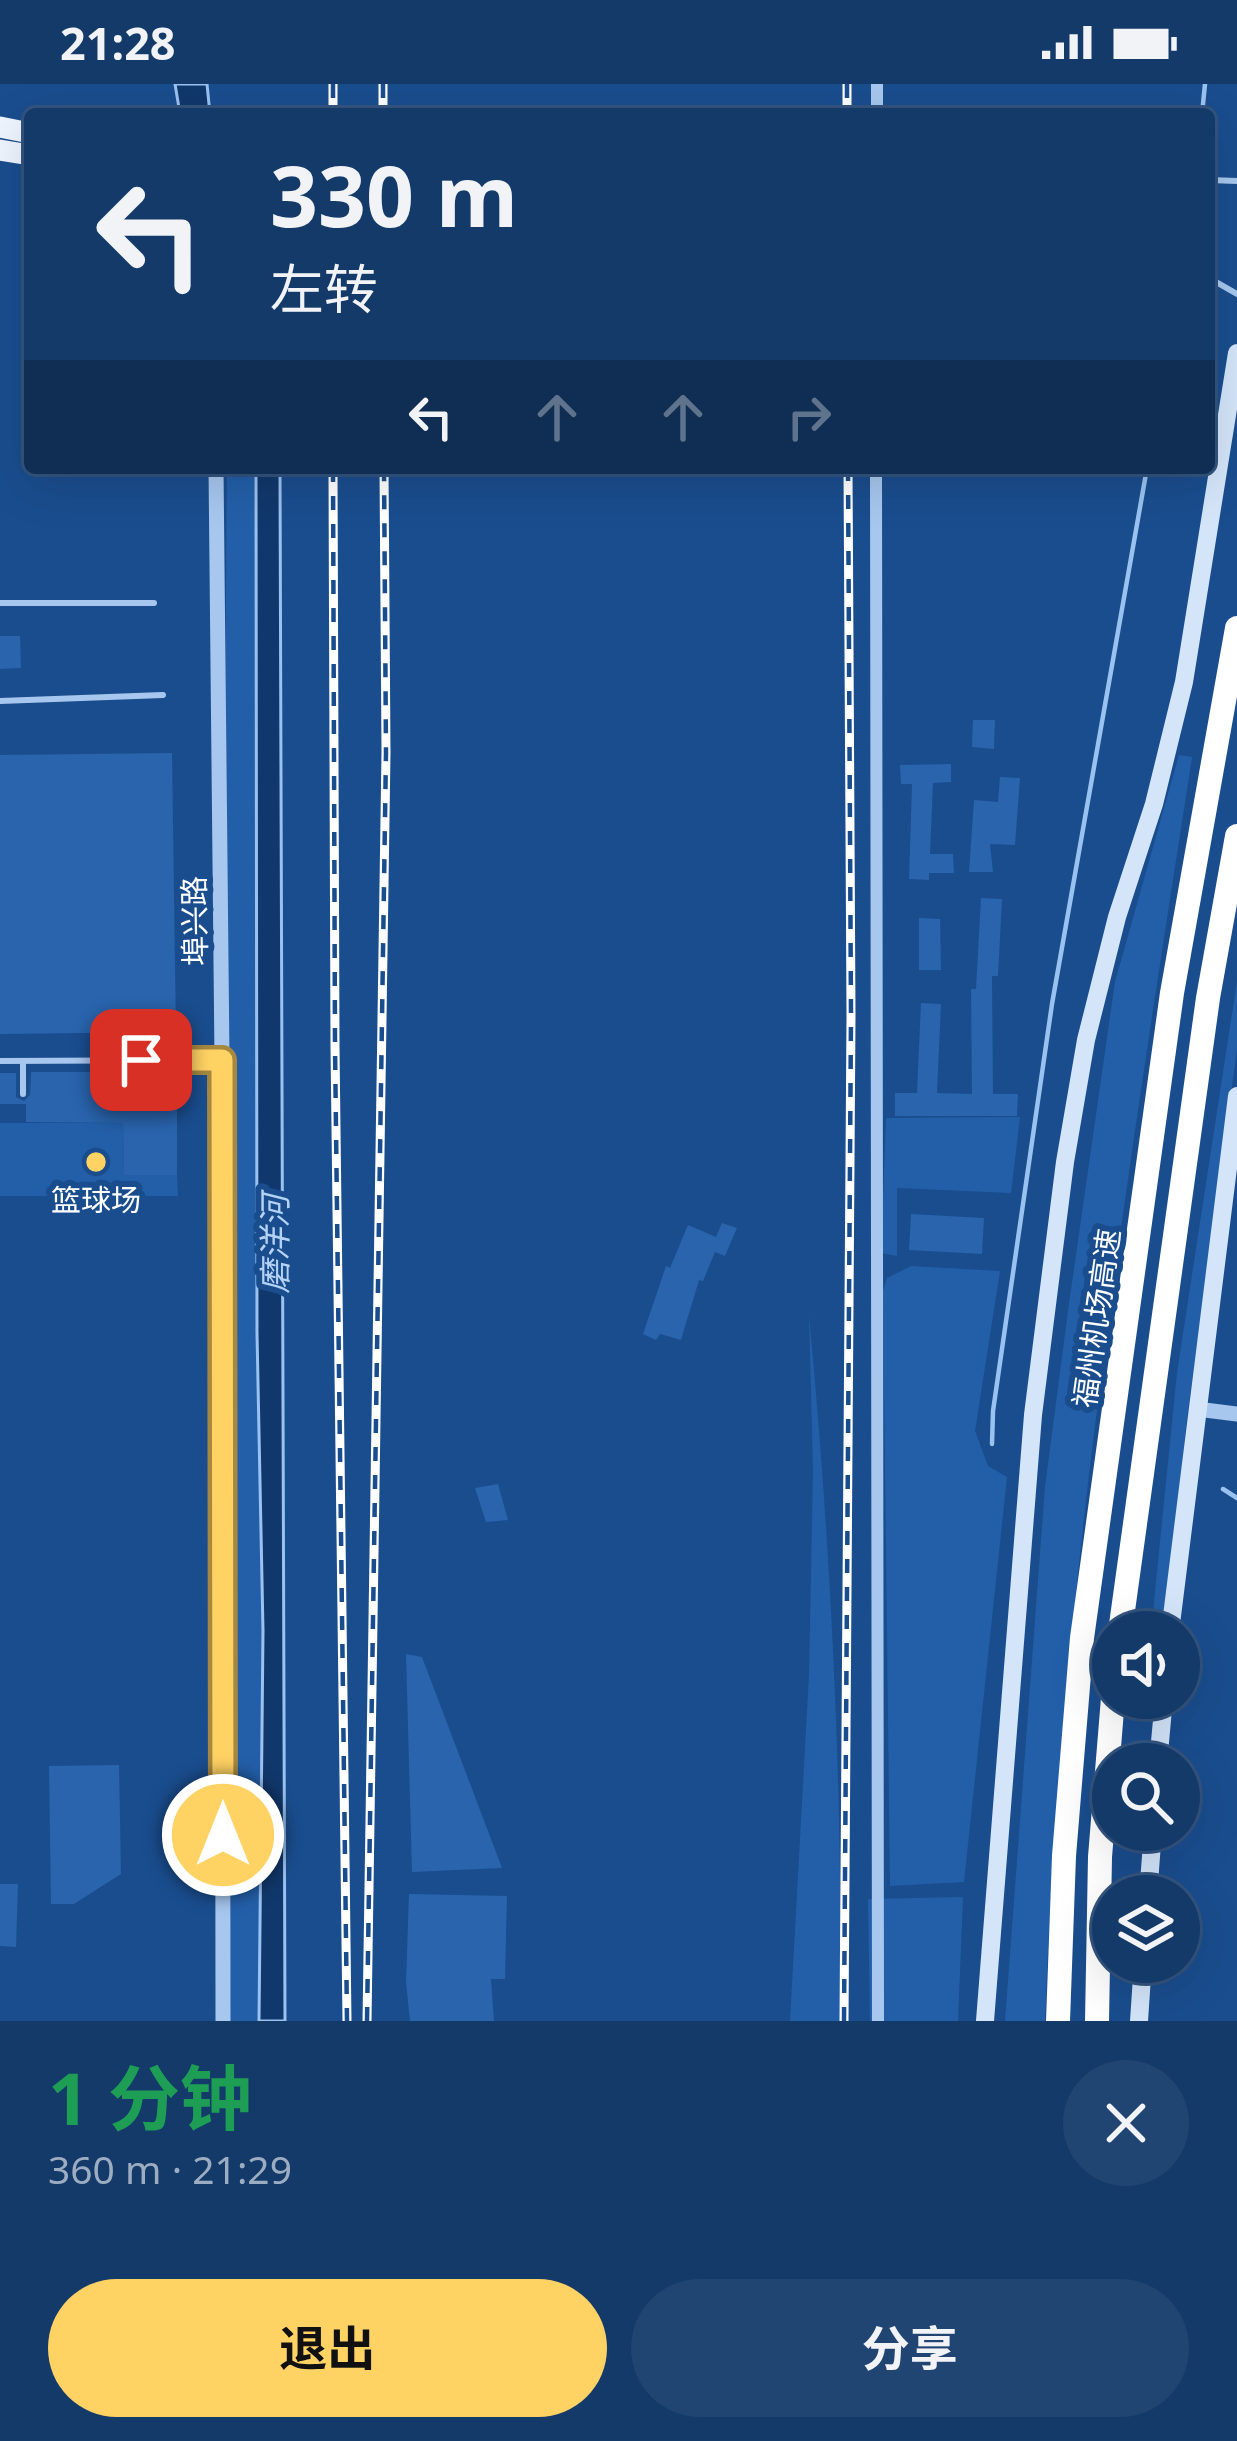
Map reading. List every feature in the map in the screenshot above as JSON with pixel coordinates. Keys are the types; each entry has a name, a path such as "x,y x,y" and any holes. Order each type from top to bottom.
{"highway":[{"name":"福州机场高速","path":"1058,2021 1064,1856 1082,1638 1172,993 1237,628"},
{"path":"1123,1611 1208,998 1237,836"},
{"path":"1096,2021 1100,1857 1112,1719"}],"main road":[{"path":"985,2021 1034,1415 1065,1162 1086,1040 1184,682 1237,353"},
{"path":"1173,1611 1237,1096"},
{"path":"1138,2021 1141,1983"}],"street":[{"name":"埠兴路","path":"216,474 223,2021"},
{"path":"876,474 878,2021"},
{"path":"1197,1409 1237,1414"}],"lane":[{"path":"0,603 154,603"},
{"path":"0,701 163,695"},
{"path":"0,1061 222,1060"},
{"path":"23,1061 23,1094"}],"shaded area":[{"path":"227,474 256,474 257,1332 263,1631 259,2021 227,2021"},
{"path":"1179,755 1192,757 1121,1229 1081,1545 1053,1862 1045,2021 1005,2021 1045,1487 1068,1311 1115,982"},
{"path":"1237,981 1237,1049 1166,1611 1153,1611 1177,1373"},
{"path":"1020,1117 1011,1193 897,1188 897,1256 881,1253 886,1118"},
{"path":"0,1123 123,1123 124,1175 177,1175 178,1196 0,1196"},
{"path":"911,1266 1000,1271 975,1431 988,1466 1007,1477 964,1882 890,1886 883,1291 887,1278"},
{"path":"809,1315 834,1668 840,2021 790,2021 809,1675 813,1471"},
{"path":"963,1897 958,2021 870,2021 868,1899"}],"water":[{"path":"175,84 207,84 209,108 179,108"},
{"name":"磨洋河","path":"256,474 280,474 285,2021 259,2021 263,1631 257,1333"}],"building":[{"path":"0,636 20,636 21,668 0,669"},
{"path":"973,720 995,720 994,749 972,747"},
{"path":"172,753 176,1032 0,1034 0,755"},
{"path":"951,764 951,782 933,783 930,854 953,854 954,873 929,873 929,880 909,879 912,784 901,784 900,765"},
{"path":"1000,777 1020,778 1015,845 990,844 993,872 969,872 974,800 998,802"},
{"path":"981,898 1002,899 998,976 992,976 993,1094 1018,1094 1017,1116 895,1116 895,1093 917,1093 921,1003 941,1004 937,1093 972,1094 971,989 976,989"},
{"path":"919,918 940,919 941,970 919,970"},
{"path":"31,1072 177,1072 177,1175 124,1175 123,1123 26,1122 26,1104 0,1104 0,1073 16,1073 16,1097 24,1101 30,1095"},
{"path":"911,1214 984,1218 982,1254 909,1250"},
{"path":"722,1223 737,1228 725,1256 715,1252 703,1281 699,1280 681,1340 660,1334 656,1340 643,1334 666,1266 670,1268 688,1225 716,1237"},
{"path":"498,1484 508,1520 486,1522 475,1488"},
{"path":"406,1654 422,1657 502,1868 412,1872"},
{"path":"119,1765 121,1874 74,1904 51,1904 49,1766"},
{"path":"0,1884 18,1884 16,1947 0,1946"},
{"path":"409,1894 507,1896 505,1979 491,1979 494,2021 410,2021 406,1982"}],"waterway":[{"path":"1203,108 1205,84"},
{"path":"992,1444 1052,1004 1146,474"},
{"path":"1223,1489 1237,1498"}],"railway":[{"path":"333,84 333,108"},
{"path":"383,84 383,108"},
{"path":"847,84 847,108"},
{"path":"333,474 347,2021"},
{"path":"367,2021 386,752 384,474"},
{"path":"844,2021 851,1016 848,474"}],"place":[{"name":"篮球场","path":"96,1162"}],"route":[{"path":"141,1060 222,1060 223,1835"}]}
